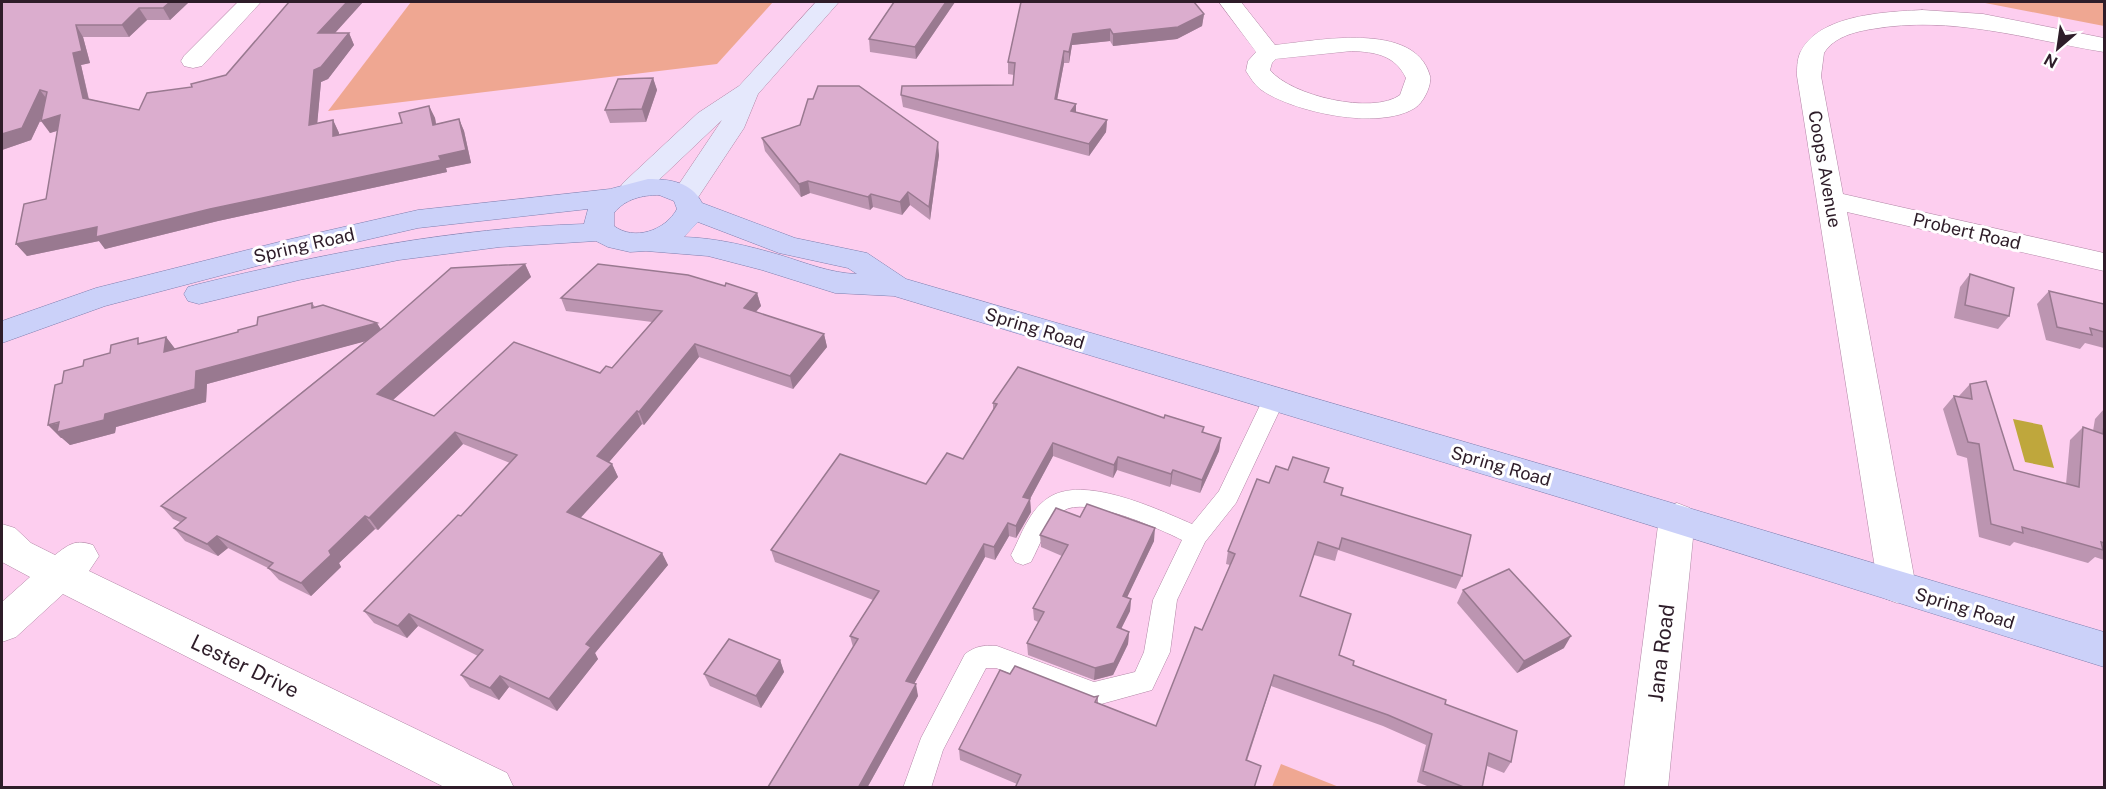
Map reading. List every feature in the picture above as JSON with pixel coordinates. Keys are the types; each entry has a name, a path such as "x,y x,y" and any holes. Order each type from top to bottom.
{"main road":[{"path":"602,232 598,224 599,215 605,206 624,193 707,118 748,91 828,2"},
{"path":"688,202 731,128 748,91"},
{"name":"Spring Road","path":"2,333 96,298 280,250 418,219 663,187 688,202 789,246 857,260 895,286"},
{"name":"Spring Road","path":"647,242 672,233 688,217 688,202"},
{"name":"Spring Road","path":"2,333 92,322 219,289 392,251 541,234 602,232 621,242 708,247 769,262 835,283 895,286 1677,518 2104,650"}],"street":[{"path":"193,62 250,2"},
{"path":"1230,2 1269,53"},
{"name":"Coops Avenue","path":"1897,587 1809,76 1812,53 1828,35 1850,26 1900,17 1936,16 1988,21 2104,45"},
{"path":"1352,44 1380,46 1406,57 1415,69 1418,78 1412,98 1396,108 1373,110 1344,108 1286,94 1268,85 1259,75 1257,68 1269,53 1352,44"},
{"name":"Probert Road","path":"1830,200 2104,262"},
{"name":"Jana Road","path":"1646,788 1677,518"},
{"name":"Lester Drive","path":"2,539 18,554 70,566 492,788"},
{"path":"2,625 70,566"}],"lane":[{"path":"917,788 931,747 974,662 982,656 998,657 1094,694 1143,682 1157,652 1165,600 1196,536 1228,497 1274,399"},
{"path":"1023,555 1045,514 1064,499 1095,498 1176,526 1196,536"}],"shaded area":[{"path":"411,2 773,2 717,64 328,111"},
{"path":"1980,2 2104,2 2104,26"},
{"path":"2013,419 2042,425 2054,468 2025,462"},
{"path":"1281,764 1339,787 1272,787"}],"building":[{"path":"2,2 170,2 163,8 139,8 122,25 76,25 82,51 73,53 83,98 139,110 147,93 192,87 191,84 226,75 289,2 347,2 318,33 349,33 321,67 314,70 309,125 333,120 333,136 402,123 399,113 429,106 433,125 459,119 466,150 439,156 441,160 210,209 96,237 97,227 16,244 24,204 46,199 60,115 41,121 47,92 40,90 22,128 2,134"},
{"path":"894,2 946,2 915,47 869,39"},
{"path":"1021,2 1194,2 1204,14 1178,27 1113,34 1110,29 1073,34 1069,52 1064,51 1055,99 1076,104 1071,111 1107,120 1089,144 901,95 902,86 1013,85 1015,63 1008,62"},
{"path":"653,78 642,109 605,110 618,79"},
{"path":"818,86 859,86 938,142 929,207 908,192 900,202 871,194 868,197 808,181 799,184 762,138 800,125 808,99 813,99"},
{"path":"525,264 377,394 434,416 514,342 600,373 606,366 612,368 662,311 561,298 598,264 688,275 725,286 726,283 757,293 744,308 824,334 790,376 695,344 639,412 637,411 597,456 612,464 567,512 662,553 586,644 591,647 549,699 500,676 490,688 461,675 483,650 409,614 398,626 364,611 458,515 461,516 517,455 455,432 369,518 365,516 329,551 331,555 301,583 268,568 273,563 217,536 207,544 174,528 186,518 161,506 385,326 451,268"},
{"path":"1970,274 2014,288 2009,316 1965,305"},
{"path":"2049,291 2104,304 2104,332 2090,328 2092,335 2057,327"},
{"path":"312,303 312,308 323,305 377,323 196,371 195,389 105,414 104,420 57,432 59,422 48,425 55,385 62,383 64,371 83,366 84,360 110,353 111,345 138,338 138,344 166,337 164,352 238,332 238,330 257,325 258,317"},
{"path":"1018,367 1164,418 1165,415 1204,427 1202,432 1221,438 1202,480 1173,470 1171,474 1118,457 1114,465 1053,443 1023,497 1030,499 1016,526 1008,523 994,547 984,544 906,681 916,684 858,788 768,787 858,639 850,636 879,591 771,550 840,454 926,484 947,453 963,459 997,404 993,403"},
{"path":"1986,381 2014,470 2079,487 2083,427 2103,434 2104,425 2104,543 2101,542 2103,550 2022,527 2023,533 1991,524 1979,444 1968,442 1954,396 1972,399 1970,384"},
{"path":"1293,457 1329,468 1324,482 1343,488 1341,495 1471,535 1462,576 1342,538 1339,549 1318,542 1300,596 1351,614 1339,655 1354,661 1353,665 1446,700 1445,704 1517,731 1511,762 1489,753 1482,788 1466,788 1423,771 1432,734 1388,715 1274,675 1246,760 1261,766 1254,788 1015,788 1021,775 959,749 1000,670 1010,674 1015,666 1094,697 1098,696 1095,702 1156,726 1195,627 1202,630 1235,554 1228,551 1257,479 1269,483 1276,466 1288,470"},
{"path":"1087,504 1155,528 1123,596 1131,599 1117,627 1129,632 1114,663 1095,668 1027,643 1044,612 1033,608 1068,545 1040,535 1056,508 1080,517"},
{"path":"1509,569 1571,636 1524,661 1463,590"},
{"path":"729,639 780,660 756,696 704,674"}]}
